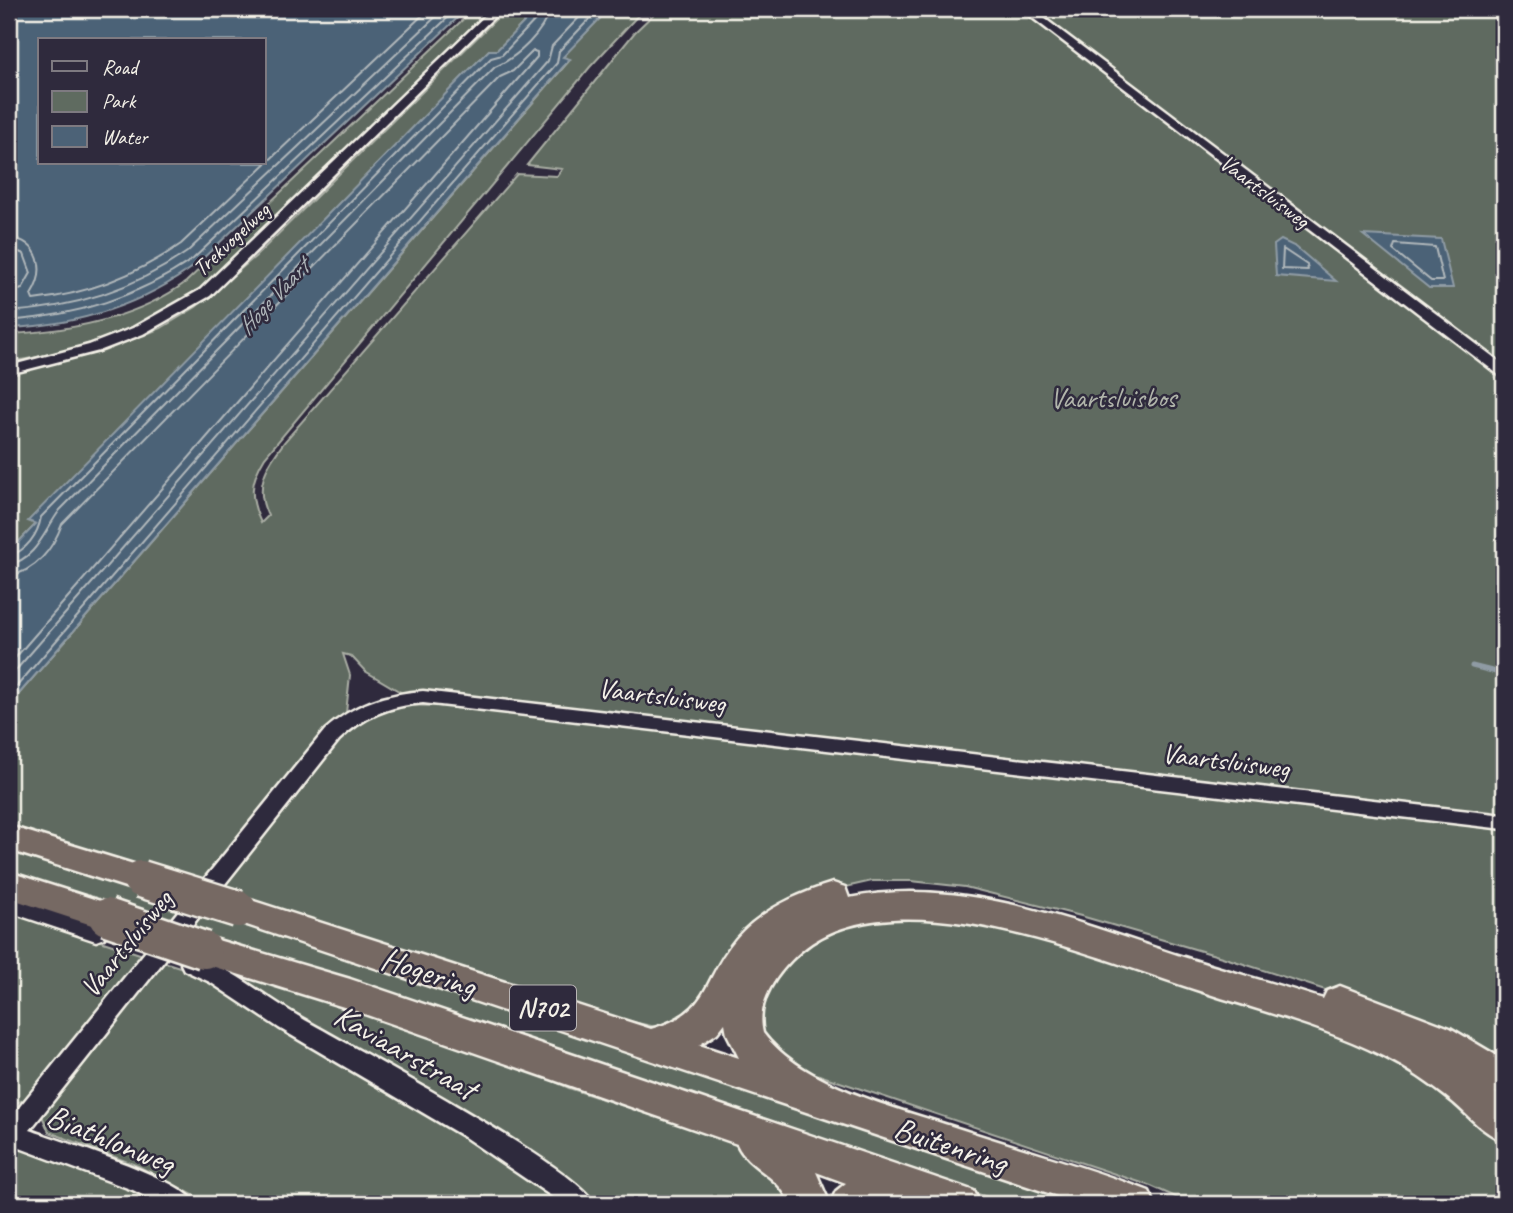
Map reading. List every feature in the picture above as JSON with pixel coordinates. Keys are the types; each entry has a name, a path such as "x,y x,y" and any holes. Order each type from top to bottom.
{"highway":[{"name":"Hogering","path":"9,838 238,909 847,1109"},
{"name":"Hogering","path":"9,885 102,924 198,957 350,994 730,1126"},
{"path":"653,1044 686,1036 706,1023 747,952 787,917 844,893 869,888 914,887 956,891 1046,912 1279,981 1437,1039 1504,1079"},
{"path":"847,1109 762,1059 747,1039 743,1025 744,1006 770,959 789,941 811,926 855,909 905,905 971,912 1081,940 1335,1020 1413,1054 1466,1090 1504,1124"},
{"name":"Buitenring","path":"847,1109 1135,1204"},
{"path":"730,1126 792,1171 804,1188 810,1204"},
{"name":"Buitenring","path":"730,1126 960,1204"},
{"path":"850,1204 866,1191 891,1181"}],"street":[{"name":"Trekvogelweg","path":"9,370 94,348 138,331 205,293 497,9"},
{"name":"Vaartsluisweg","path":"1026,9 1504,372"},
{"name":"Vaartsluisweg","path":"10,1133 332,735 363,710 391,700 423,697 1504,822"},
{"path":"9,904 102,924"},
{"name":"Kaviaarstraat","path":"198,957 286,1021 442,1108 517,1156 582,1204"},
{"name":"Biathlonweg","path":"10,1133 142,1182 184,1204"}],"green space":[{"path":"474,9 495,9 201,289 134,327 85,345 9,362 9,334 55,330 101,321 146,305 186,282"},
{"path":"506,9 537,9 497,50 489,50 29,521 36,524 9,552 9,374 104,351 161,328 196,307 256,256"},
{"name":"Vaartsluisbos","path":"609,9 644,9 590,67 265,457 256,474 253,489 254,505 261,523 268,516 262,495 264,476 285,441 517,174 557,176 562,169 527,165 635,32 659,9 1504,9 1504,1070 1397,1013 1222,957 1081,916 965,887 911,881 872,881 815,894 697,1014 656,1027 614,1018 218,890 352,724 397,707 426,705 475,709 404,694 365,671 351,656 343,654 350,675 346,713 204,885 9,825 9,694 19,694 570,60 562,57"},
{"path":"9,847 188,904 171,925 9,873"},
{"path":"203,909 1096,1204 1008,1204 187,930"},
{"path":"9,911 146,956 45,1079 24,1100 9,1106"},
{"path":"870,911 981,919 1318,1019 1480,1109 1504,1134 1504,1204 1191,1204 1151,1186 813,1073 788,1061 757,1028 772,967"},
{"path":"161,961 214,978 501,1153 570,1204 210,1204 138,1166 49,1132 42,1116 50,1097"},
{"path":"219,964 521,1066 569,1088 735,1143 764,1159 795,1192 797,1204 598,1204 506,1137 266,1001 249,984"},
{"path":"9,1140 134,1188 164,1204 9,1204"}],"water":[{"path":"9,9 467,9 197,264 176,279 108,311 60,323 9,328 9,279 15,273 9,259"},
{"name":"Hoge Vaart","path":"537,9 609,9 563,57 570,59 18,695 9,694 9,552 36,524 28,521 469,70 489,50 497,50"},
{"path":"1363,235 1441,239 1453,288 1429,288"},
{"path":"1281,240 1296,247 1336,281 1276,276 1274,245"}],"waterway":[{"path":"1472,666 1504,674"}]}
